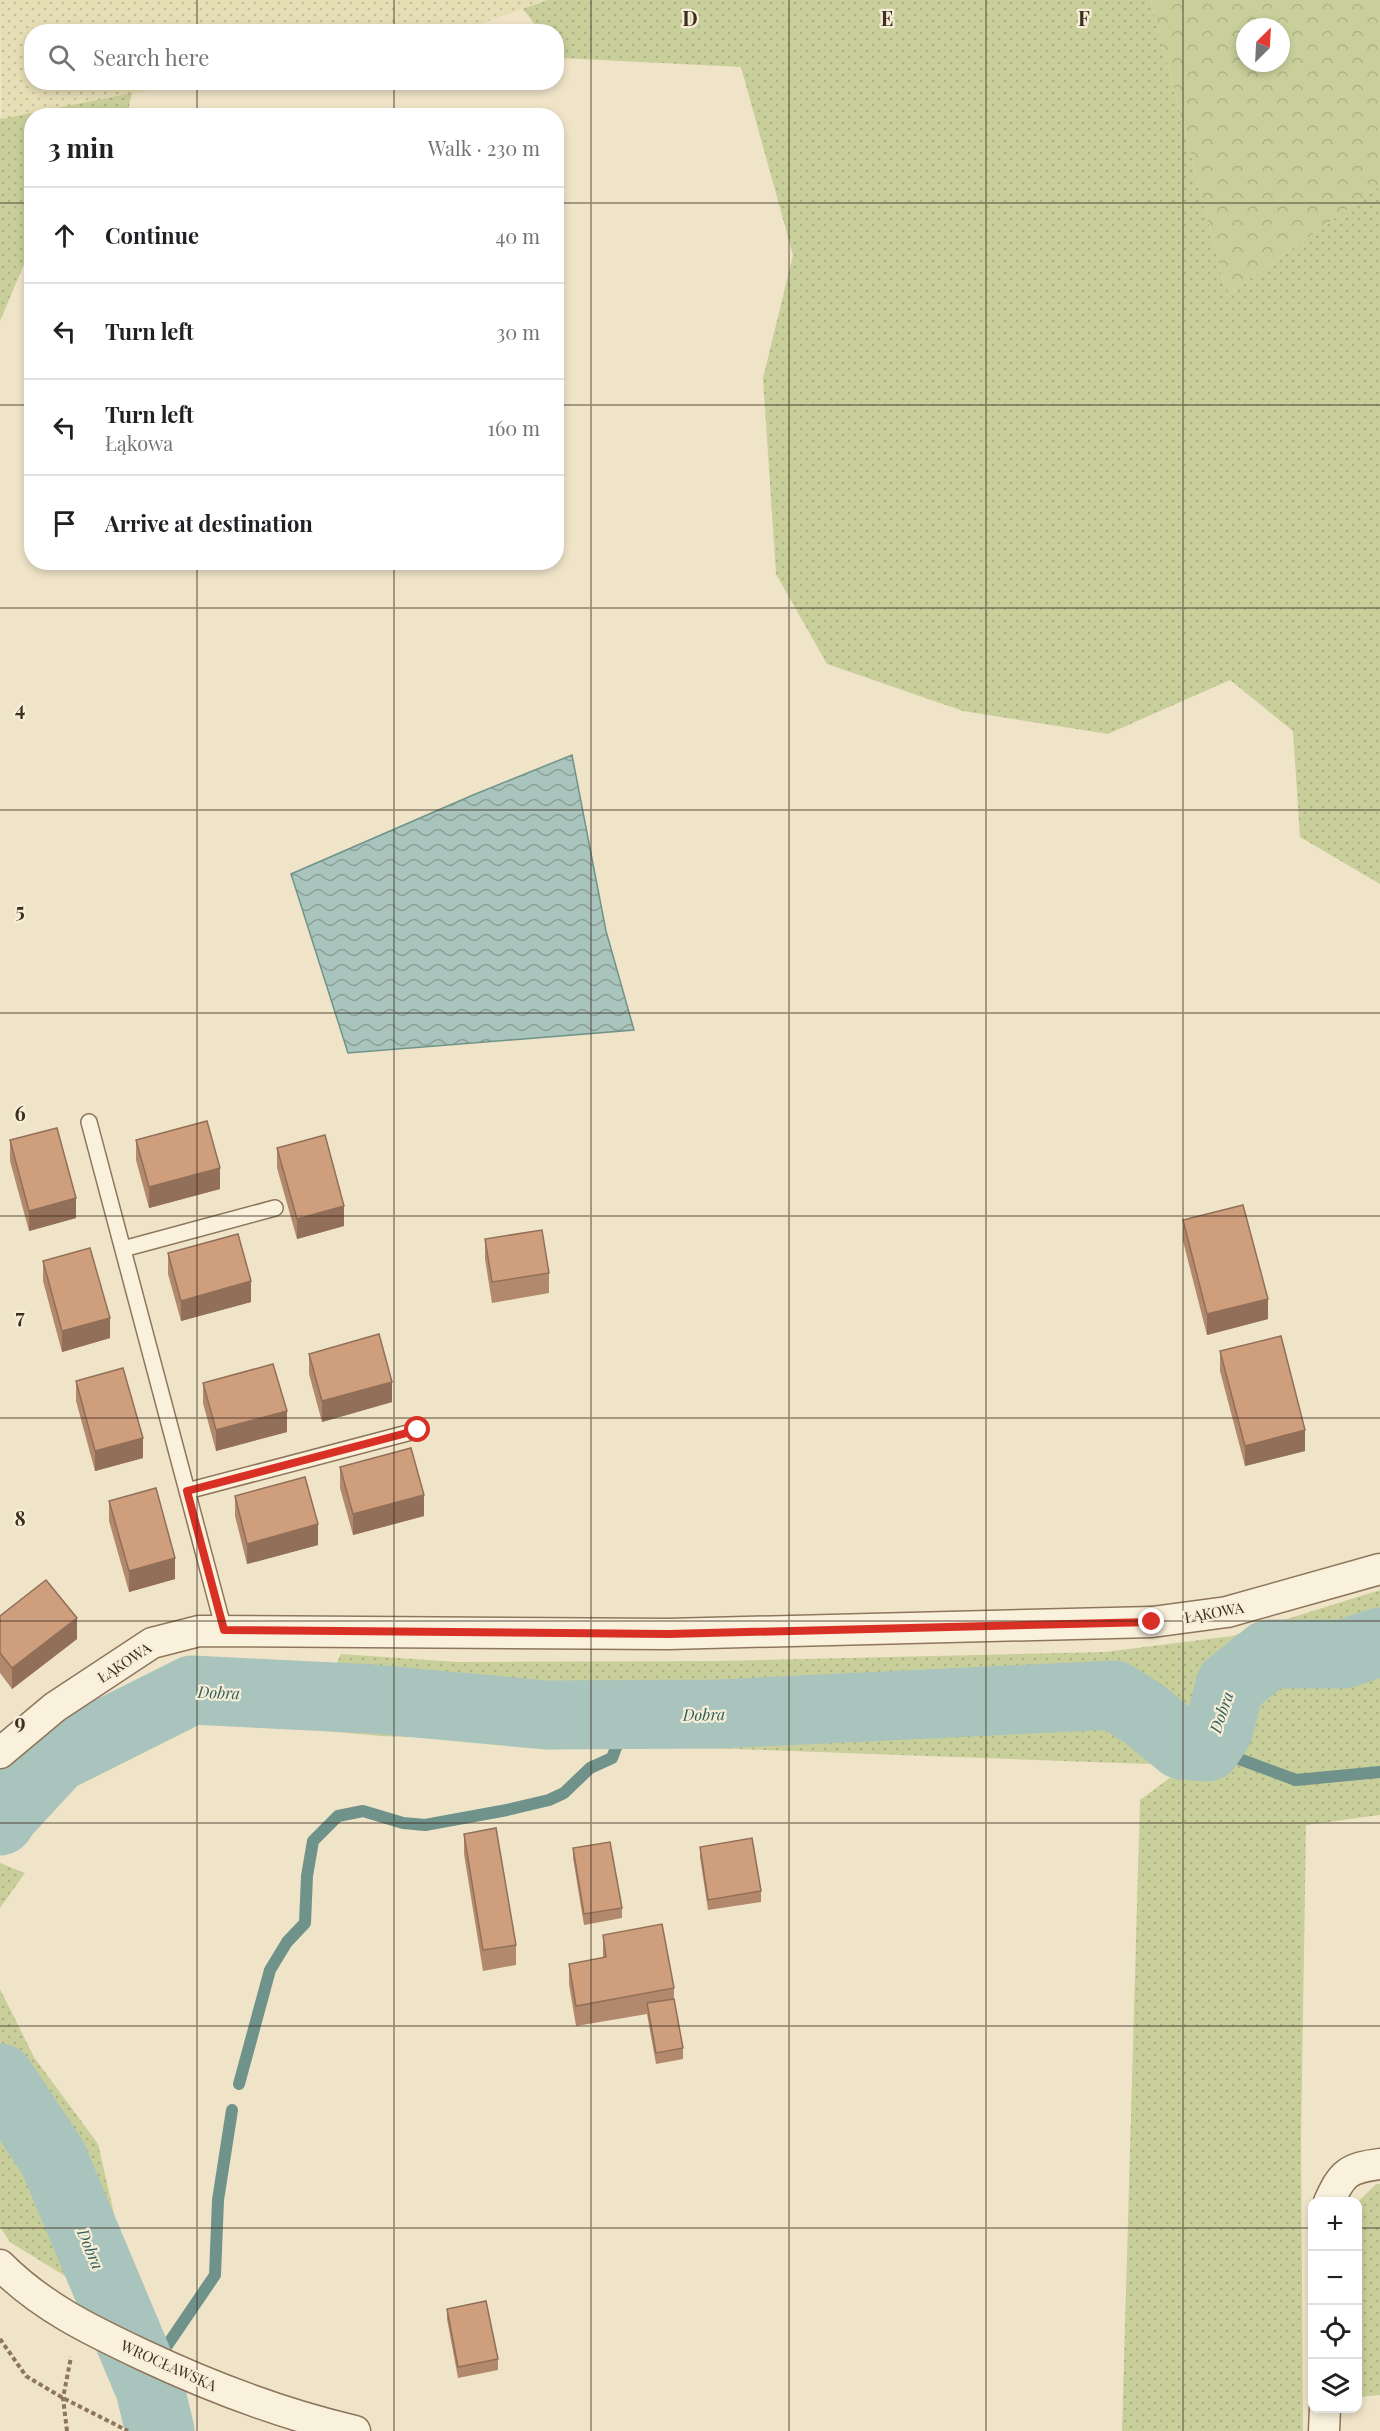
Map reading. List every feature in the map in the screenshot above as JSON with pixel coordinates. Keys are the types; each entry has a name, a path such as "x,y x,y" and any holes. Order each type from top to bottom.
{"street":[{"name":"ŁĄKOWA","path":"0,1753 55,1707 152,1642 199,1631 668,1634 1152,1622 1227,1612 1380,1569"},
{"path":"1331,2197 1341,2177 1364,2166 1380,2164"},
{"name":"WROCŁAWSKA","path":"0,2265 20,2286 77,2324 197,2380 322,2423 355,2431"},
{"path":"1324,2431 1325,2413"}],"lane":[{"path":"88,1122 224,1630"},
{"path":"123,1250 275,1208"},
{"path":"187,1491 418,1430"}],"path":[{"path":"67,2431 63,2398 77,2324"},
{"path":"0,2339 26,2376 127,2431"}],"shaded area":[{"path":"0,0 547,0 478,24 24,24 24,90 151,90 62,108 24,108 24,116 2,120"}],"green space":[{"path":"547,0 1151,0 1227,295 1380,186 1380,884 1300,837 1293,731 1230,680 1108,734 963,711 827,664 776,574 763,378 793,255 741,67 564,58 564,24 535,24 523,9"},
{"path":"1151,0 1380,0 1380,186 1227,295"},
{"path":"132,93 129,108 57,108"},
{"path":"24,115 24,264 0,321 0,118"},
{"path":"1380,1590 1380,1815 1306,1825 1301,2139 1303,2431 1122,2431 1140,1800 1186,1766 1237,1745 1148,1764 380,1736 305,1729 341,1654 457,1662 716,1661 1105,1652 1232,1636"},
{"path":"0,1863 25,1873 0,1908"},
{"path":"0,1989 34,2057 98,2144 121,2244 132,2257 136,2320 10,2242 0,2227"},
{"path":"1376,2184 1380,2184 1380,2395 1362,2397 1362,2251 1362,2198"}],"water":[{"path":"572,755 606,931 634,1030 348,1053 291,874"}],"building":[{"path":"207,1121 220,1168 149,1187 136,1140"},
{"path":"57,1128 76,1198 29,1211 10,1140"},
{"path":"325,1135 344,1206 297,1219 277,1148"},
{"path":"1243,1205 1268,1299 1207,1314 1183,1220"},
{"path":"542,1230 549,1273 492,1282 485,1239"},
{"path":"238,1234 251,1281 181,1301 168,1253"},
{"path":"90,1248 110,1318 62,1331 43,1261"},
{"path":"379,1334 392,1382 322,1401 309,1354"},
{"path":"1281,1336 1305,1430 1245,1446 1220,1351"},
{"path":"273,1364 287,1411 216,1430 203,1383"},
{"path":"123,1368 143,1438 95,1451 76,1381"},
{"path":"411,1448 424,1495 353,1514 340,1467"},
{"path":"305,1477 318,1524 247,1544 235,1496"},
{"path":"156,1488 175,1558 129,1571 109,1501"},
{"path":"46,1580 77,1618 12,1668 0,1653 0,1616"},
{"path":"496,1828 516,1945 483,1950 464,1834"},
{"path":"752,1838 761,1891 708,1900 700,1847"},
{"path":"610,1842 622,1908 584,1914 573,1848"},
{"path":"662,1924 674,1988 576,2006 569,1964 606,1957 603,1935"},
{"path":"674,1999 683,2048 656,2053 647,2003"},
{"path":"486,2301 498,2359 458,2367 447,2309"}],"waterway":[{"name":"Dobra","path":"0,1821 56,1758 192,1690 373,1699 546,1715 718,1714 1114,1695 1144,1714 1182,1745 1207,1747 1219,1729 1230,1685 1269,1654 1344,1654 1380,1642"},
{"path":"239,2084 270,1970 287,1942 305,1923 307,1876 313,1841 338,1816 363,1811 403,1823 425,1825 549,1800 564,1793 590,1768 612,1758 629,1714"},
{"path":"1207,1747 1296,1780 1380,1772"},
{"name":"Dobra","path":"0,2078 53,2158 150,2389 160,2431"},
{"path":"145,2378 215,2275 218,2200 232,2110"}],"route":[{"path":"418,1430 187,1491 224,1630 668,1634 1152,1622"}]}
